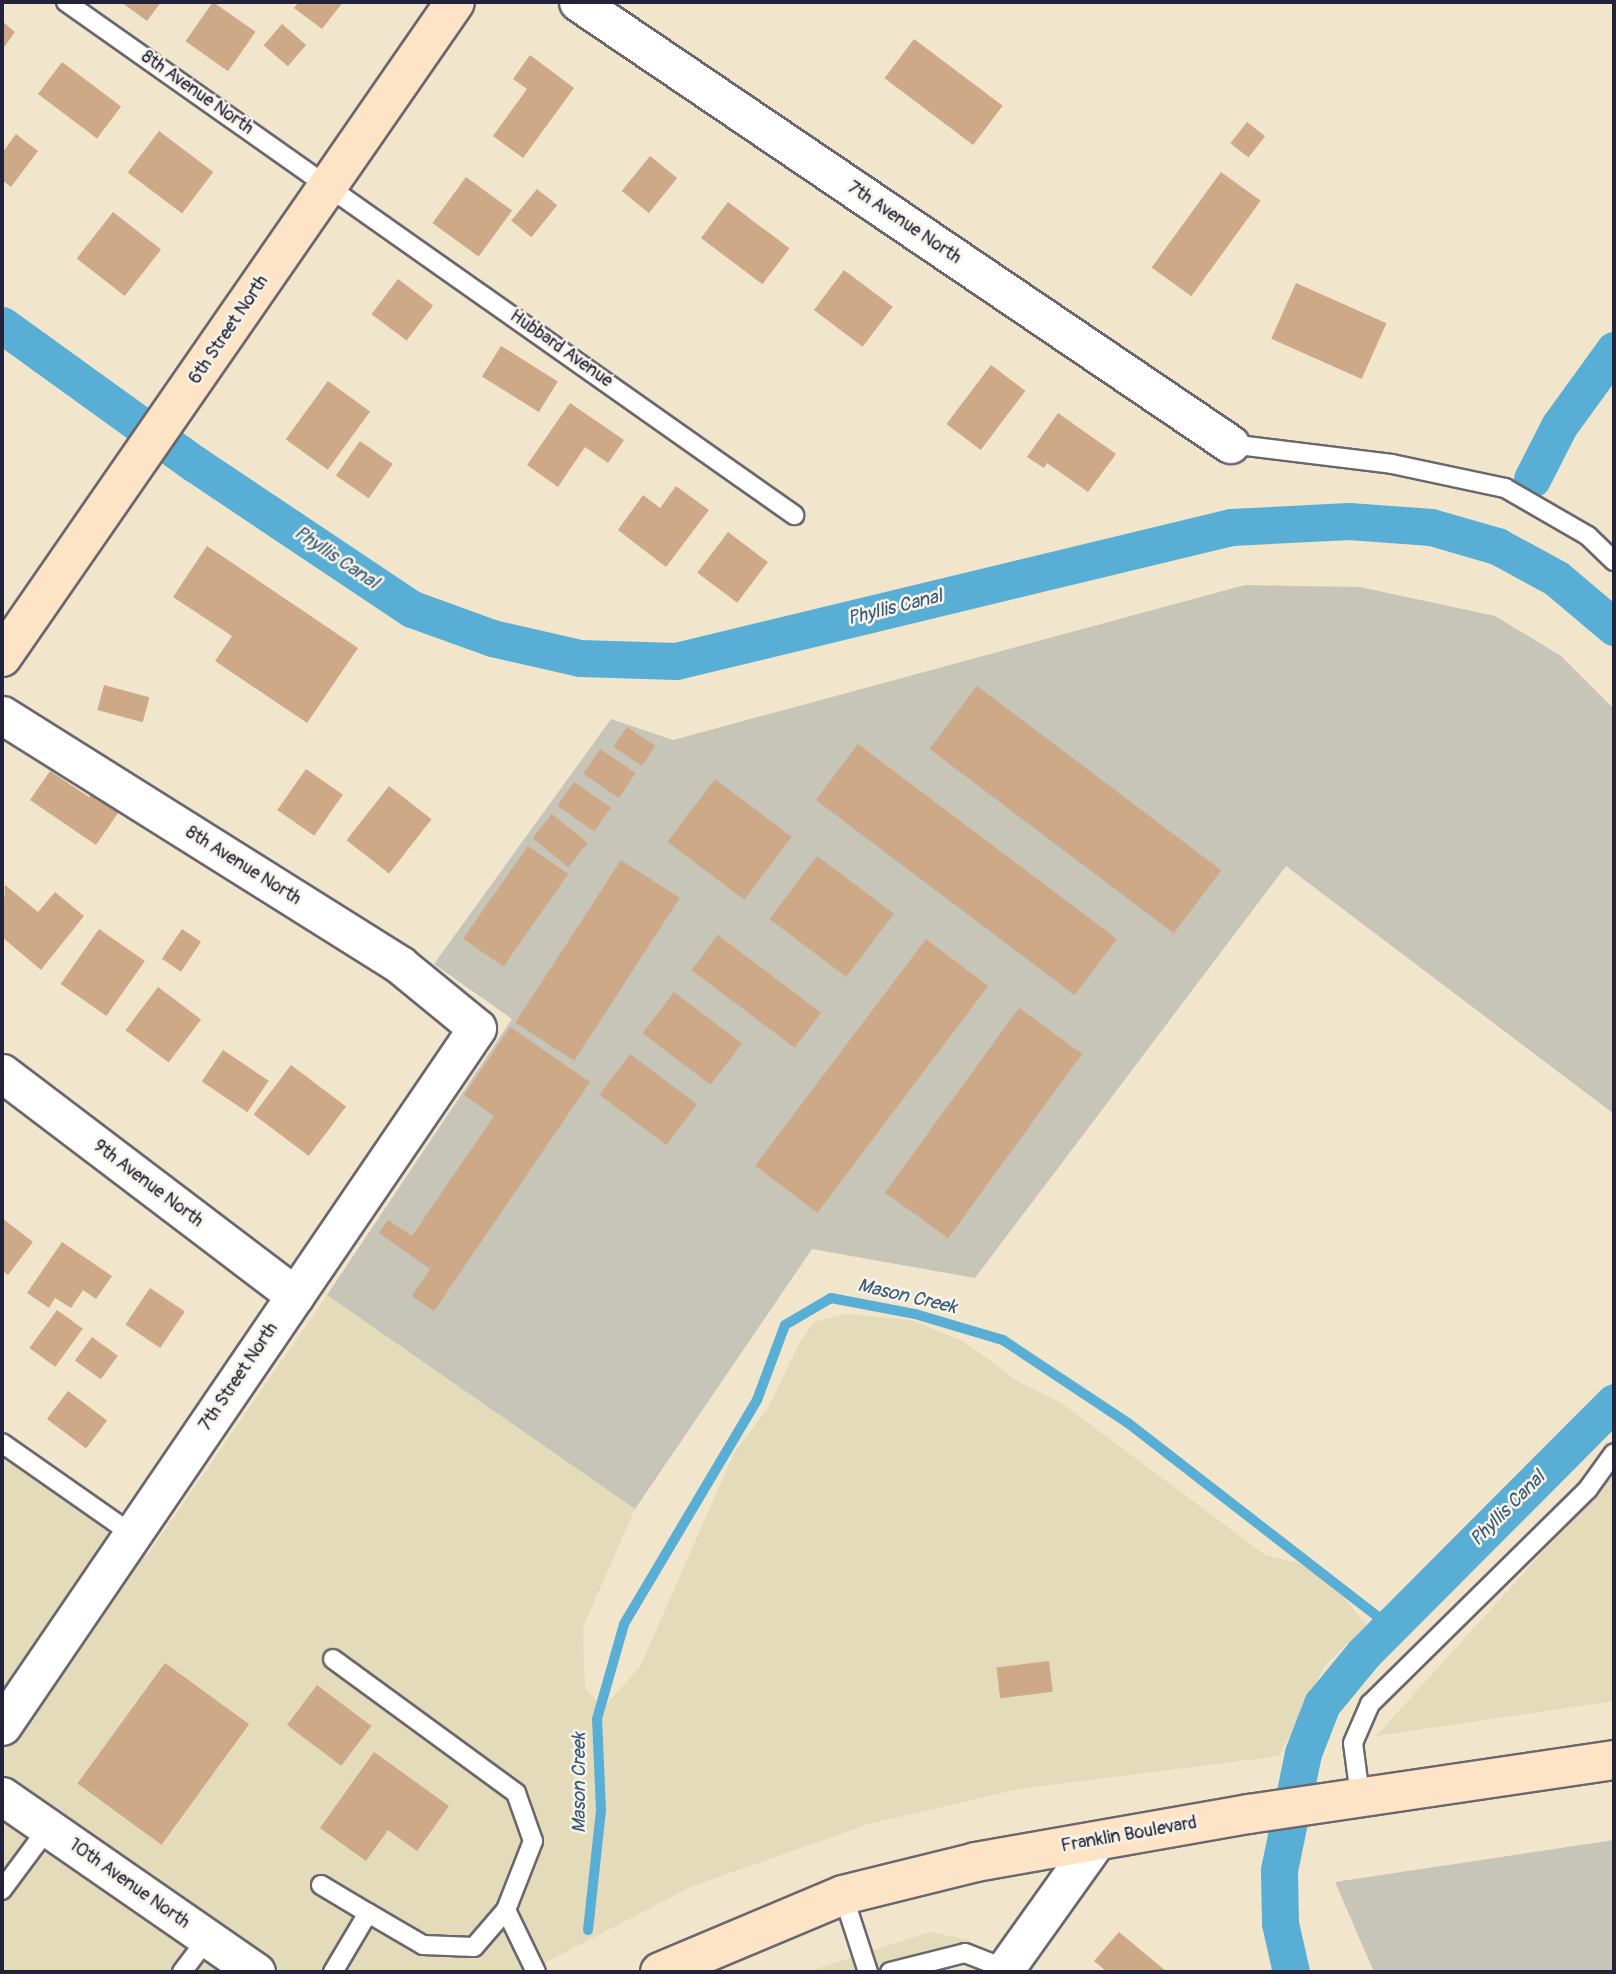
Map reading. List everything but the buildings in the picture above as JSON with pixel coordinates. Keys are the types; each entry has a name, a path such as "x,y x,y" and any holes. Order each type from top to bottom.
{"main road":[{"name":"6th Street North","path":"2,657 179,406 327,184 455,2"},
{"name":"Franklin Boulevard","path":"660,1972 844,1895 976,1861 1354,1797 1614,1760"}],"street":[{"name":"7th Avenue North","path":"578,2 1230,444"},
{"name":"8th Avenue North","path":"2,715 400,965 477,1028"},
{"name":"7th Street North","path":"2,1726 477,1028"},
{"name":"9th Avenue North","path":"2,1073 295,1295"},
{"name":"10th Avenue North","path":"2,1796 256,1972"},
{"path":"1005,1970 1097,1840"}],"lane":[{"name":"8th Avenue North","path":"66,2 327,184"},
{"name":"Hubbard Avenue","path":"327,184 794,515"},
{"path":"1230,444 1392,464 1506,488 1588,536 1614,561"},
{"path":"2,1443 132,1534"},
{"path":"1354,1797 1353,1742 1370,1704 1588,1489 1614,1452"},
{"path":"321,1885 422,1945 474,1947 506,1910 533,1841 516,1793 332,1659"},
{"path":"2,1890 48,1828"},
{"path":"844,1895 868,1972"},
{"path":"506,1910 536,1972"},
{"path":"333,1972 368,1913"},
{"path":"182,1972 208,1939"},
{"path":"890,1972 965,1953 1005,1970"}],"shaded area":[{"path":"1245,585 1360,587 1495,616 1561,656 1614,709 1614,1114 1286,866 975,1278 812,1249 635,1509 327,1295 512,1019 434,964 611,719 673,740"},
{"path":"327,1295 635,1509 583,1627 585,1688 603,1707 640,1667 734,1453 768,1408 799,1344 814,1322 846,1314 911,1320 963,1341 1019,1382 1063,1404 1265,1555 1318,1568 1367,1625 1325,1665 1279,1756 1019,1789 869,1824 693,1886 527,1972 2,1972 2,1454 147,1556"},
{"path":"1614,1466 1614,1701 1376,1736 1589,1501"},
{"path":"1614,1840 1614,1972 1374,1972 1335,1882"},
{"path":"930,1932 970,1940 948,1972 806,1972"}],"waterway":[{"name":"Phyllis Canal","path":"2,325 195,464 412,609 492,638 580,658 676,661 1231,527 1349,521 1431,527 1497,546 1556,578 1614,627"},
{"path":"1532,479 1559,426 1614,350"},
{"name":"Mason Creek","path":"588,1930 601,1810 597,1719 624,1624 757,1400 785,1325 831,1298 915,1314 1003,1340 1128,1423 1377,1616"},
{"path":"1291,1972 1280,1923 1279,1870 1303,1753 1322,1704 1364,1653 1614,1402"}]}
